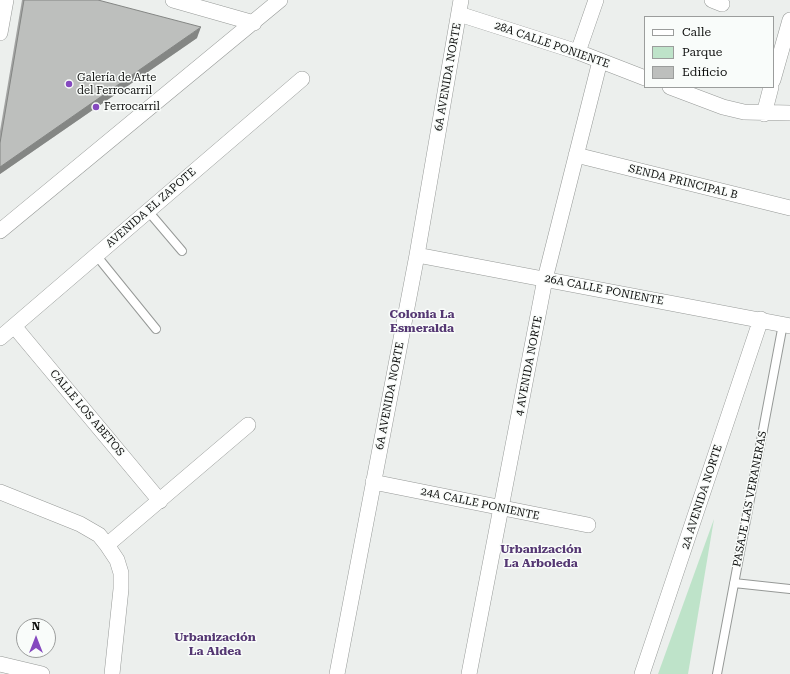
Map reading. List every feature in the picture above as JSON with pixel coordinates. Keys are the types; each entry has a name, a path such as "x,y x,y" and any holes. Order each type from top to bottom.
{"street":[{"path":"0,33 6,0"},
{"path":"173,0 254,23"},
{"path":"0,231 280,0"},
{"path":"578,52 596,0"},
{"name":"28A CALLE PONIENTE","path":"460,7 644,78"},
{"name":"6A AVENIDA NORTE","path":"337,674 417,255 460,7"},
{"path":"774,76 790,20"},
{"name":"4 AVENIDA NORTE","path":"469,674 545,279 600,61"},
{"name":"AVENIDA EL ZAPOTE","path":"0,338 302,79"},
{"path":"673,88 723,107 744,112 764,114 790,113"},
{"path":"764,114 771,88"},
{"name":"SENDA PRINCIPAL B","path":"576,155 790,208"},
{"name":"26A CALLE PONIENTE","path":"417,255 787,325"},
{"name":"2A AVENIDA NORTE","path":"642,674 761,319"},
{"name":"CALLE LOS ABETOS","path":"14,326 160,501"},
{"path":"107,544 160,501 248,425"},
{"name":"24A CALLE PONIENTE","path":"373,482 588,526"},
{"path":"0,492 80,524 99,535 107,544 121,573 121,589 112,674"},
{"path":"0,664 42,674"}],"lane":[{"path":"148,211 182,251"},
{"path":"96,255 156,329"},
{"name":"PASAJE LAS VERANERAS","path":"717,674 734,583 787,325"},
{"path":"734,583 790,589"}],"green space":[{"path":"714,519 688,674 658,674"}],"building":[{"name":"Galería de Arte del Ferrocarril","path":"24,0 98,0 201,27 0,167 0,143"}],"place":[{"name":"Galería de Arte del Ferrocarril","path":"69,84"},
{"name":"Ferrocarril","path":"96,107"}],"district":[{"name":"Colonia La Esmeralda","path":"422,321"},
{"name":"Urbanización La Arboleda","path":"541,556"},
{"name":"Urbanización La Aldea","path":"215,644"}]}
